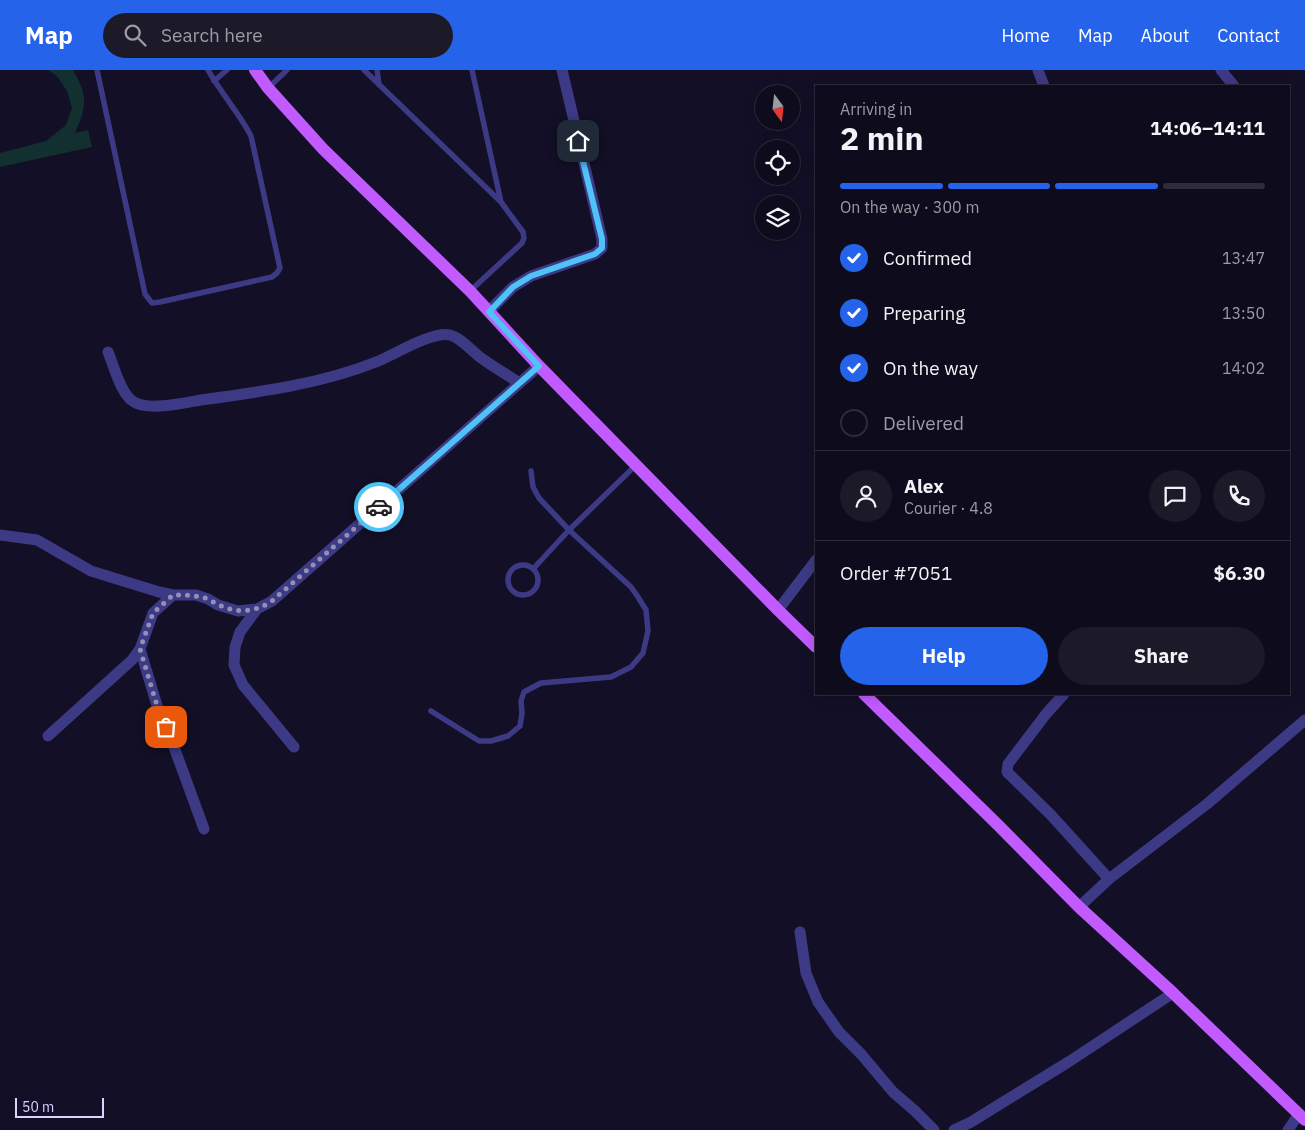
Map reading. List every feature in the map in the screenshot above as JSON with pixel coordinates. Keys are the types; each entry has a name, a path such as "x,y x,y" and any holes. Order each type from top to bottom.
{"main road":[{"path":"254,70 323,148 470,291 539,366 815,646"},
{"path":"865,695 1079,907 1173,993 1302,1117"}],"street":[{"path":"489,312 513,287 531,276 595,254 602,248 602,239 562,70"},
{"path":"1038,70 1044,85"},
{"path":"1221,70 1233,85"},
{"path":"108,352 124,393 133,402 146,406 171,405 270,390 335,375 372,364 418,342 439,335 451,336 460,341 484,360 519,383"},
{"path":"0,535 37,540 91,571 159,592 173,595 196,595 218,605 238,611 257,609 272,601 539,366"},
{"path":"778,610 815,561"},
{"path":"48,736 132,660 140,649 153,613 173,595"},
{"path":"257,609 240,632 235,647 234,665 244,685 294,747"},
{"path":"140,649 159,712 170,736 204,829"},
{"path":"1063,695 1046,714 1008,764 1007,772 1051,815 1109,879"},
{"path":"1079,907 1109,879 1207,804 1304,721"},
{"path":"800,932 806,973 818,1002 839,1032 861,1054 893,1092 934,1130"},
{"path":"954,1130 971,1122 1070,1061 1173,993"},
{"path":"1288,1130 1302,1117"}],"lane":[{"path":"97,70 145,294 152,303 272,277 278,273 280,268 251,136 208,70"},
{"path":"214,81 227,70"},
{"path":"268,88 287,70"},
{"path":"364,70 501,202 523,232 524,238 522,243 470,291"},
{"path":"377,70 379,85"},
{"path":"472,70 501,202"},
{"path":"533,569 569,530 636,465"},
{"path":"430,711 479,741 491,741 508,736 520,726 521,701 524,692 541,684 611,677 631,667 643,653 648,631 646,610 638,596 631,587 569,530 540,498 533,487 531,471"},
{"path":"525,565 533,569 538,576 538,585 533,592 525,596 516,594 510,589 507,580 510,572 516,566 525,565"}],"green space":[{"path":"48,70 73,70 81,87 84,101 84,108 75,133 88,130 92,147 0,167 0,153 46,141 66,125 72,108 67,91 57,76"}],"way so far":[{"path":"166,727 159,712 140,649 153,613 173,595 196,595 218,605 238,611 257,609 266,605 379,507"}],"route":[{"path":"379,507 539,366 489,312 513,287 531,276 595,254 602,248 602,239 578,141"}]}
